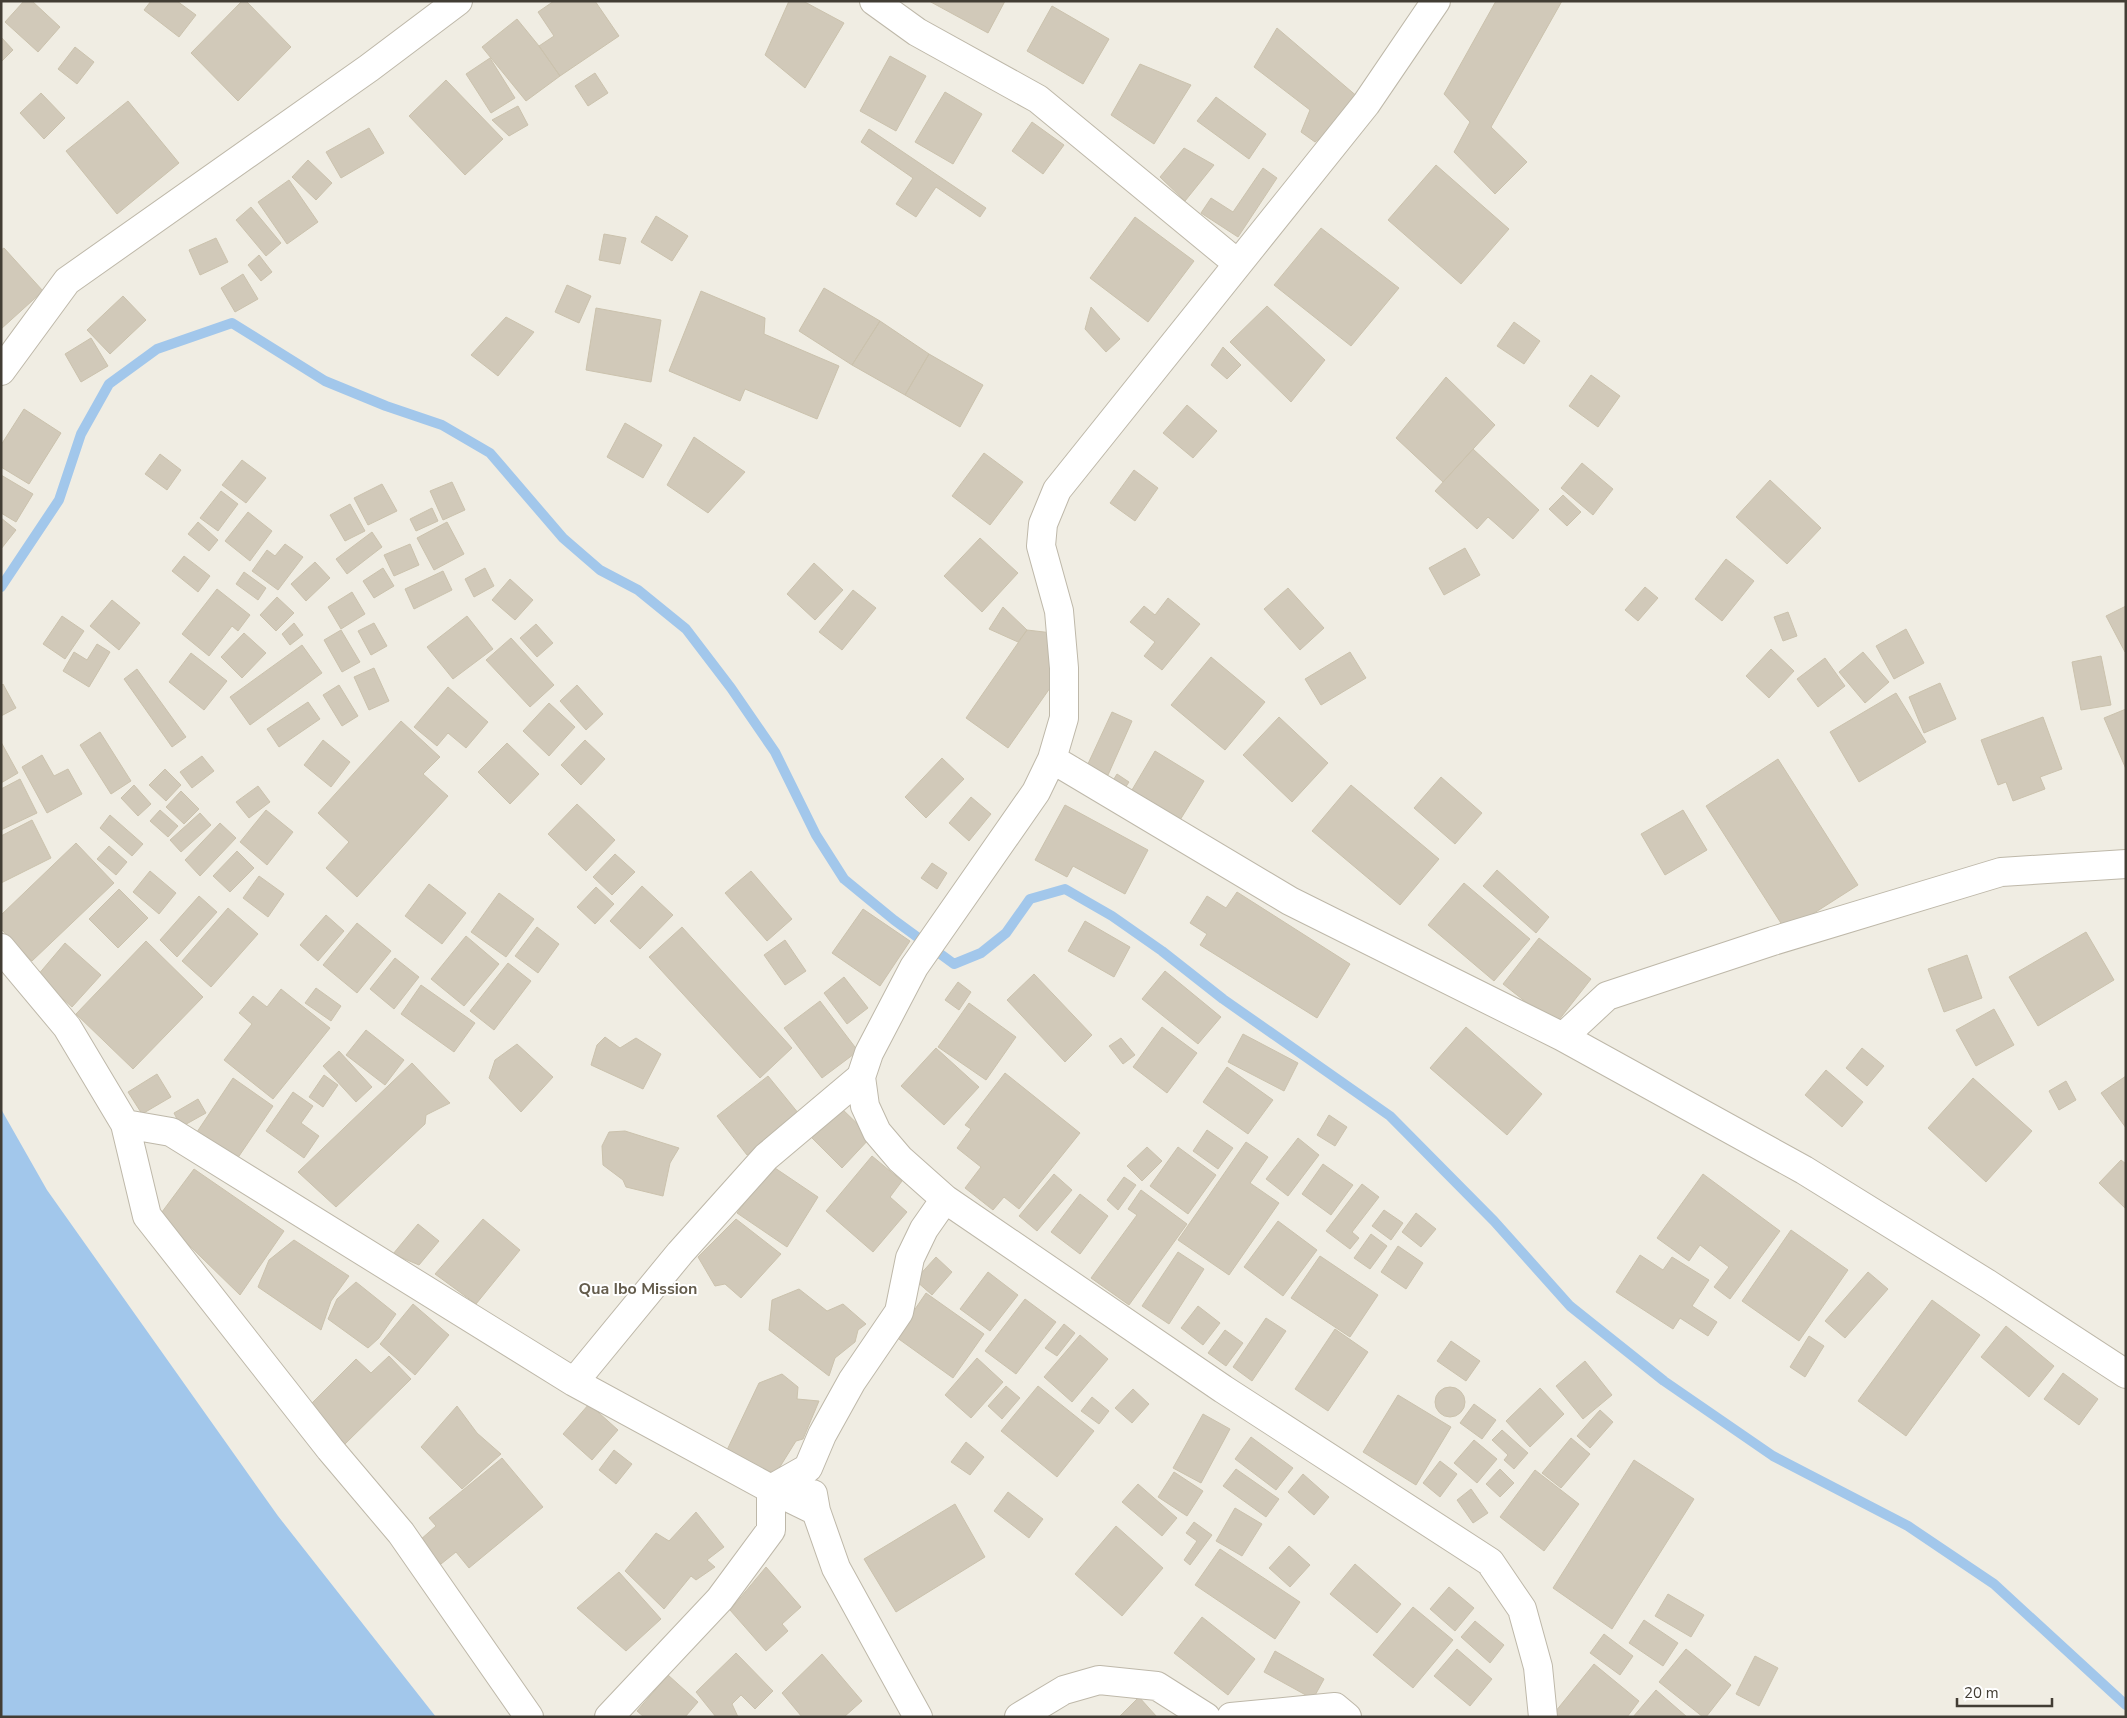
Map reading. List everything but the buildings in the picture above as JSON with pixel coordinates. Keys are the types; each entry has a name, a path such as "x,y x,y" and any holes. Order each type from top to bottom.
{"street":[{"path":"1,371 67,281 360,74 458,1"},
{"path":"874,1 916,32 1038,100 1237,263"},
{"path":"1436,1 1366,104 1057,490 1043,524 1041,546 1058,611 1064,668 1064,718 1052,759 1036,792 917,963 869,1053 861,1077 865,1106 877,1132 900,1159 945,1199 1223,1389 1490,1562 1522,1609 1538,1667 1543,1717"},
{"path":"1052,759 1290,901 1563,1037 1804,1170 1988,1284 2126,1374"},
{"path":"1563,1037 1607,996 1773,941 2001,872 2126,864"},
{"path":"1,948 67,1026 125,1124 147,1216 330,1448 401,1533 529,1717"},
{"path":"574,1382 680,1253 766,1157 861,1077"},
{"path":"125,1124 171,1132 574,1382 770,1489 816,1511"},
{"path":"918,1717 836,1568 816,1511 808,1468 822,1435 852,1381 899,1312 910,1258 924,1229 945,1199"},
{"path":"770,1489 808,1468"},
{"path":"609,1717 720,1599 771,1530 770,1489"},
{"path":"1019,1717 1064,1690 1099,1680 1156,1686 1206,1717"},
{"path":"1232,1717 1335,1707 1347,1717"}],"water":[{"path":"1,1109 47,1190 278,1516 436,1717 1,1717"}],"waterway":[{"path":"1,587 59,500 81,434 109,384 157,349 232,323 325,381 386,406 442,425 490,453 563,538 600,570 638,590 686,629 731,688 775,752 816,835 844,879 894,920 954,964 981,953 1006,933 1030,899 1065,889 1112,916 1162,951 1223,999 1390,1116 1494,1221 1570,1306 1664,1381 1773,1456 1908,1526 1994,1584 2126,1705"}],"district":[{"name":"Qua Ibo Mission","path":"638,1289"}]}
